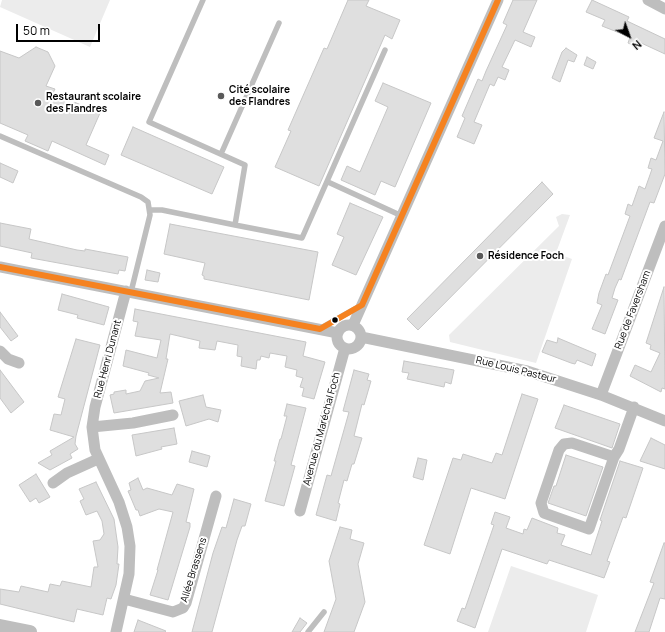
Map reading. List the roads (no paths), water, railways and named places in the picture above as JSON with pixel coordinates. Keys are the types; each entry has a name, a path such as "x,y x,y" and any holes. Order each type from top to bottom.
{"street":[{"path":"353,325 498,0"},
{"path":"648,0 665,9"},
{"name":"Rue de Faversham","path":"601,395 665,226"},
{"path":"0,268 338,333"},
{"name":"Rue Henri Dunant","path":"116,632 130,564 129,536 119,502 98,459 94,445 92,427 95,408 128,292"},
{"path":"353,325 359,330 361,337 356,346 345,348 338,340 338,333 344,326 353,325"},
{"name":"Rue Louis Pasteur","path":"361,337 515,368 601,395 665,421"},
{"name":"Avenue du Maréchal Foch","path":"300,511 345,348"},
{"path":"0,351 8,359 19,363"},
{"path":"614,457 572,443 564,444 559,450 541,503 542,510 547,515 589,529 614,457 619,449 634,408"},
{"path":"92,427 134,423 173,415"},
{"path":"53,483 67,473 98,459"},
{"name":"Allée Brassens","path":"124,599 173,612 183,608 186,603 216,496"},
{"path":"0,626 30,632"}],"lane":[{"path":"203,0 149,122 245,164 235,225"},
{"path":"221,154 279,23"},
{"path":"150,210 162,210 302,238 385,50"},
{"path":"0,136 141,197 148,202 150,210 128,292"},
{"path":"328,182 402,216"},
{"path":"320,329 362,305"},
{"path":"308,632 324,612"}],"place":[{"name":"Cité scolaire des Flandres","path":"221,96"},
{"name":"Restaurant scolaire des Flandres","path":"38,103"},
{"name":"Résidence Foch","path":"480,256"}]}
